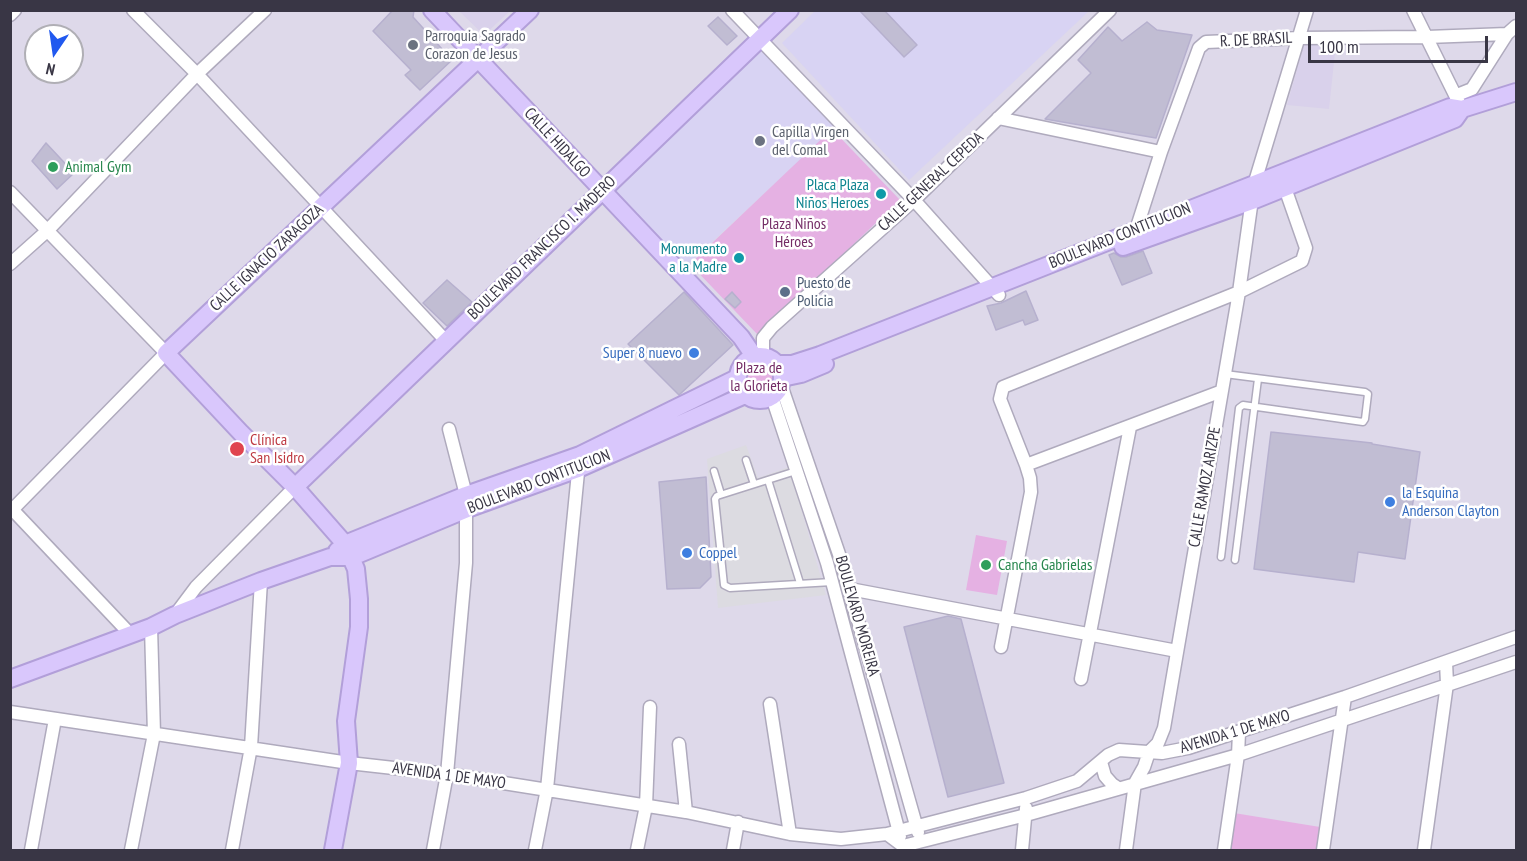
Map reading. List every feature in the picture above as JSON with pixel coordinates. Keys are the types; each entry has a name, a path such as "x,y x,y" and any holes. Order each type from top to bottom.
{"street":[{"path":"10,15 15,10"},
{"path":"133,10 197,74 446,341"},
{"path":"10,264 47,231 197,74 265,10"},
{"name":"CALLE HIDALGO","path":"432,10 772,372"},
{"name":"CALLE IGNACIO ZARAGOZA","path":"11,510 166,353 530,10"},
{"path":"732,10 914,200 995,291"},
{"name":"BOULEVARD FRANCISCO I. MADERO","path":"295,487 790,10"},
{"name":"CALLE GENERAL CEPEDA","path":"772,372 763,338 772,327 914,200 1110,10"},
{"name":"CALLE RAMOZ ARIZPE","path":"1126,850 1135,783 1149,752 1158,743 1164,728 1239,291 1252,193 1307,10"},
{"path":"1413,10 1459,102 1472,89 1512,30"},
{"name":"R. DE BRASIL","path":"1136,230 1161,152 1202,44 1299,38 1427,37 1512,30"},
{"name":"BOULEVARD CONTITUCION","path":"10,679 131,635 175,615 330,557 467,502 579,462 745,395 763,400 772,372 1138,242 1459,102 1516,92"},
{"name":"BOULEVARD CONTITUCION","path":"995,291 1136,230 1252,193 1286,188 1455,119 1459,102"},
{"path":"998,118 1161,152"},
{"path":"1001,647 1029,509 1030,478 1000,399 1002,387 1239,291 1302,261 1306,248 1286,188"},
{"path":"10,192 295,487 348,550 358,581 360,599 356,653 346,721 349,763 333,850"},
{"path":"745,395 739,387 737,378 742,364 772,372"},
{"name":"BOULEVARD MOREIRA","path":"772,372 797,471 832,582 873,734 893,832"},
{"name":"BOULEVARD MOREIRA","path":"772,372 850,589 920,846"},
{"name":"BOULEVARD CONTITUCION","path":"579,462 737,378"},
{"path":"1026,465 1222,391"},
{"path":"1081,679 1130,427"},
{"path":"433,850 447,774 466,563 467,502 449,429"},
{"path":"535,850 547,789 579,462"},
{"path":"175,615 196,587 295,487"},
{"path":"11,510 131,635"},
{"path":"826,562 840,557"},
{"path":"232,850 251,747 261,581"},
{"path":"850,589 1177,651"},
{"path":"131,850 153,734 151,627"},
{"name":"AVENIDA 1 DE MAYO","path":"10,712 349,763 447,774 547,789 738,822 840,845 1026,798 1077,781 1108,755 1119,750 1149,752 1180,750 1239,733 1516,637"},
{"path":"1424,850 1447,684 1446,662"},
{"name":"AVENIDA 1 DE MAYO","path":"893,832 905,848 920,846 1238,755 1516,662"},
{"path":"861,689 877,685"},
{"path":"1323,850 1345,697"},
{"path":"770,704 790,834"},
{"path":"637,850 646,806 650,707"},
{"path":"31,850 55,718"},
{"path":"873,734 889,728"},
{"path":"1224,850 1238,755 1239,733"},
{"path":"679,744 686,813"},
{"path":"1101,762 1106,776 1118,788"},
{"path":"1022,850 1026,798"},
{"path":"733,850 738,822"}],"lane":[{"path":"1221,557 1239,408 1243,405 1363,422 1368,394 1225,374"},
{"path":"1235,560 1258,379"},
{"path":"746,460 754,484"},
{"path":"714,471 721,494"},
{"path":"797,471 721,494 715,499 724,585 730,588 832,582"},
{"path":"768,480 800,583"}],"shaded area":[{"path":"10,11 1516,11 1516,850 11,850"},
{"path":"459,11 510,11 484,35"},
{"path":"815,11 1089,11 909,180 782,43"},
{"path":"754,33 840,123 683,269 601,183"},
{"path":"1336,43 1329,109 1287,105 1304,45"},
{"path":"746,445 758,478 789,467 826,595 718,608 707,459"}],"green space":[{"name":"Plaza Niños Héroes","path":"832,129 900,200 758,335 690,264"},
{"name":"Plaza de la Glorieta","path":"759,361 771,365 775,377 771,389 759,393 747,389 743,377 747,365"},
{"name":"Cancha Gabrielas","path":"976,535 1007,541 997,595 966,590"},
{"path":"1234,813 1320,827 1316,850 1228,850"}],"building":[{"name":"Parroquia Sagrado Corazon de Jesus","path":"393,10 414,10 413,17 452,60 420,90 405,75 411,70 373,31"},
{"path":"859,10 884,10 917,45 904,57"},
{"path":"718,17 737,36 727,45 708,26"},
{"path":"1147,22 1157,30 1192,35 1156,138 1045,119 1091,73 1078,60 1108,27 1122,41"},
{"name":"Animal Gym","path":"46,143 74,173 57,189 32,161"},
{"path":"1143,251 1152,273 1122,285 1109,255 1114,253 1126,257"},
{"path":"447,280 472,302 447,326 423,303"},
{"path":"1026,291 1038,320 1025,325 1023,320 996,330 987,306 1001,303"},
{"path":"684,292 733,345 679,395 628,344"},
{"path":"732,292 741,302 735,308 725,299"},
{"path":"1271,432 1372,443 1420,452 1405,559 1358,552 1354,582 1254,569"},
{"name":"Coppel","path":"706,477 711,577 700,588 667,589 659,482"},
{"path":"948,616 961,619 1004,783 948,797 904,627"}],"place":[{"name":"Parroquia Sagrado Corazon de Jesus","path":"413,45"},
{"name":"Capilla Virgen del Comal","path":"760,141"},
{"name":"Animal Gym","path":"53,167"},
{"name":"Placa Plaza Niños Heroes","path":"881,194"},
{"name":"Monumento a la Madre","path":"739,258"},
{"name":"Puesto de Policia","path":"785,292"},
{"name":"Super 8 nuevo","path":"694,353"},
{"name":"Clínica San Isidro","path":"237,449"},
{"name":"la Esquina Anderson Clayton","path":"1390,502"},
{"name":"Coppel","path":"687,553"},
{"name":"Cancha Gabrielas","path":"986,565"}]}
